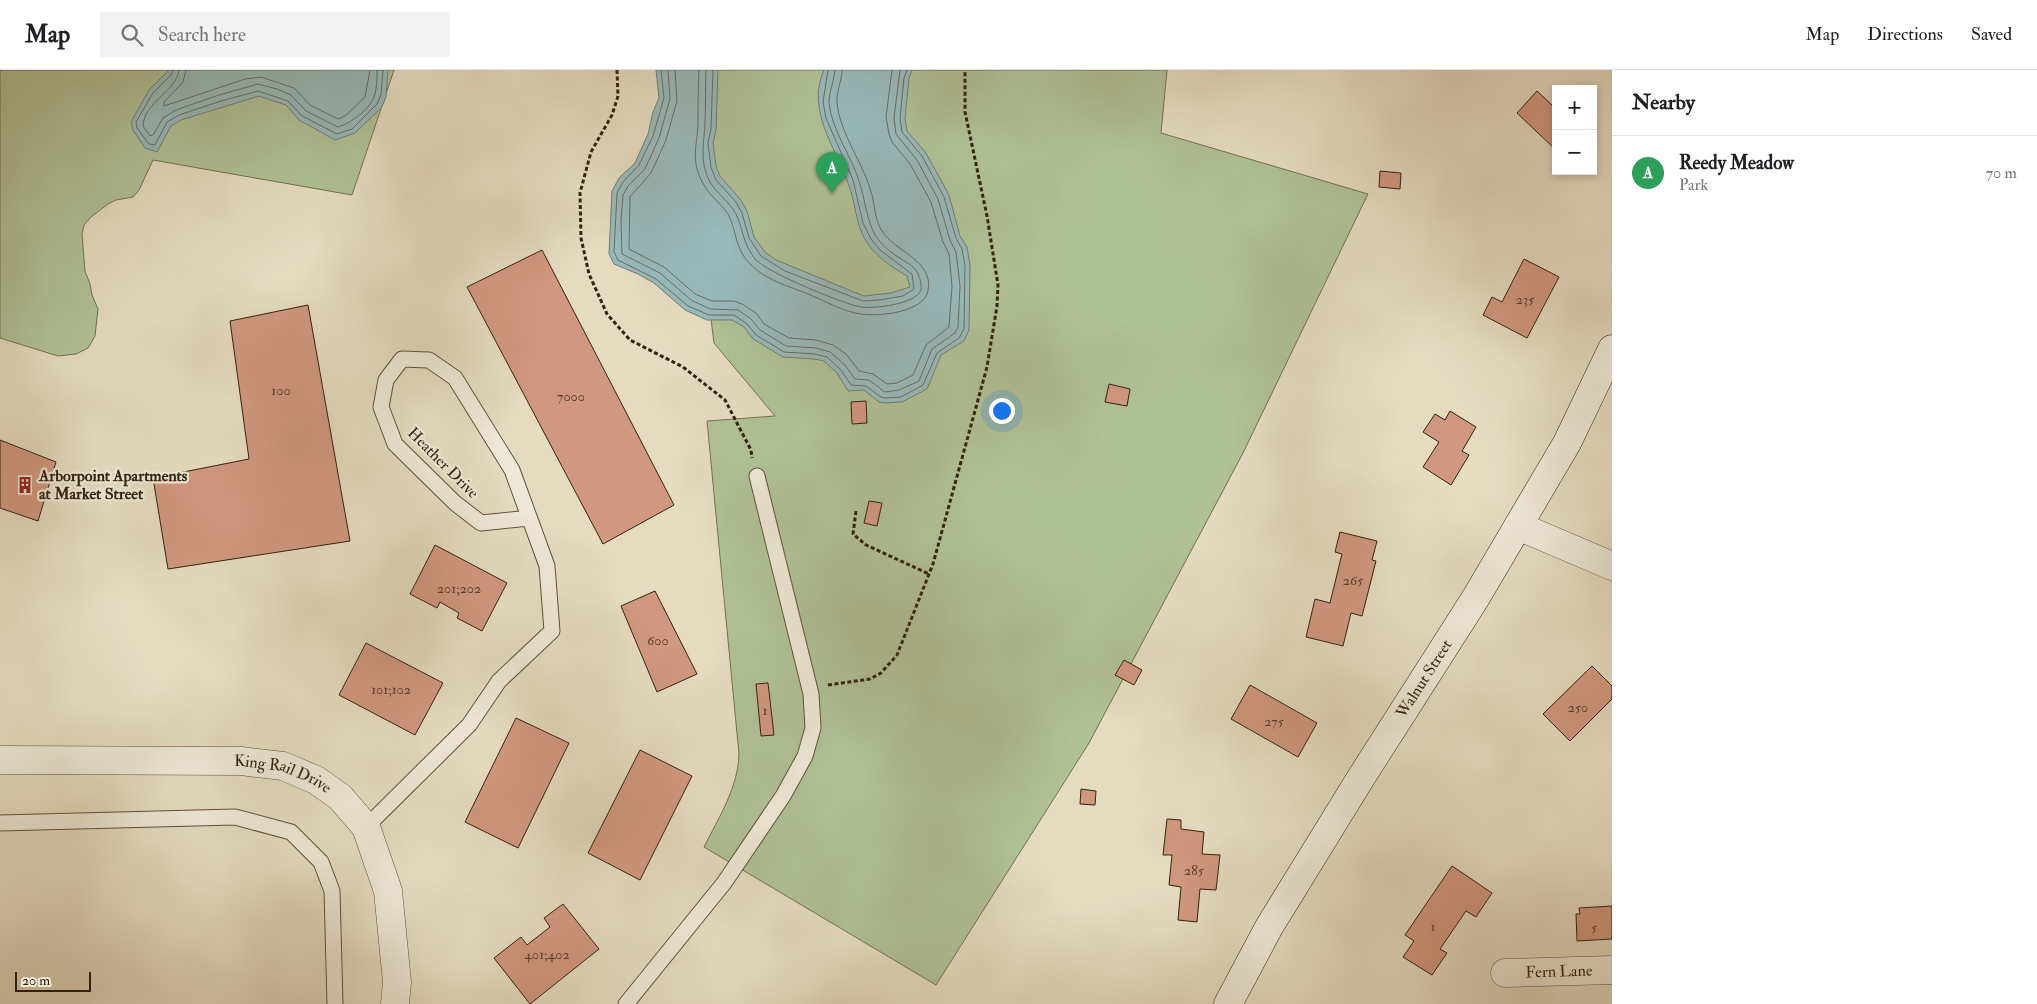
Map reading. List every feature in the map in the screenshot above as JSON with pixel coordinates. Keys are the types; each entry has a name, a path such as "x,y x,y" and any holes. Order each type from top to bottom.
{"street":[{"name":"Walnut Street","path":"1228,1004 1269,927 1362,776 1475,599 1567,443 1612,349"},
{"path":"1518,526 1612,566"},
{"name":"King Rail Drive","path":"0,760 241,761 283,766 316,780 340,797 366,827 388,891 397,982 395,1004"},
{"name":"Fern Lane","path":"1505,972 1612,970"}],"lane":[{"name":"Heather Drive","path":"366,827 468,725 499,681 552,631 547,566 512,470 456,378 429,360 402,359 386,380 381,407 395,444 455,503 481,523 529,518"},
{"path":"626,1004 724,883 783,796 805,756 813,728 810,687 757,476"},
{"path":"0,823 235,817 291,832 321,862 332,891 335,1004"}],"path":[{"path":"617,70 618,96 612,115 591,152 580,193 581,238 589,274 606,314 630,340 684,367 725,400 750,450 757,476"},
{"path":"810,687 870,679 881,672 897,655 929,574 987,367 997,306 995,263 965,112 965,70"},
{"path":"856,512 853,534 866,545 929,574"}],"green space":[{"path":"0,70 394,70 352,195 153,160 139,190 133,197 116,200 108,204 84,225 82,234 85,271 98,309 95,336 88,348 76,354 58,356 0,338"},
{"path":"680,70 1167,70 1161,133 1368,194 1243,453 1089,743 936,985 704,847 731,790 738,767 739,754 707,421 775,416 714,343"}],"water":[{"path":"169,70 388,70 386,97 382,107 355,133 335,140 299,120 286,105 259,96 181,120 171,126 157,152 145,148 133,130 131,122 149,90"},
{"path":"656,70 718,70 716,130 713,143 716,166 720,176 740,199 747,211 754,237 765,252 776,260 864,296 891,293 910,287 907,276 879,257 862,234 851,190 824,128 818,99 819,85 824,70 912,70 909,78 905,119 907,131 926,153 949,195 960,236 967,247 970,265 969,330 964,341 941,355 927,389 902,402 885,403 879,402 864,390 848,391 837,373 824,361 783,357 753,339 744,327 732,320 707,320 685,310 654,283 614,264 609,254 612,191 619,178 635,163 648,134 653,112 659,98"}],"building":[{"path":"1537,91 1552,105 1552,146 1517,113"},
{"path":"1380,171 1401,173 1400,189 1379,187"},
{"path":"542,250 674,505 603,544 467,287"},
{"path":"1524,259 1559,277 1527,338 1483,315 1492,297 1502,302"},
{"path":"308,305 350,541 168,569 153,478 249,459 230,321"},
{"path":"1109,384 1130,389 1127,406 1105,402"},
{"path":"866,401 867,423 852,424 851,402"},
{"path":"1450,411 1476,427 1462,451 1469,455 1451,485 1423,467 1439,442 1423,432 1435,414 1445,420"},
{"name":"Arborpoint Apartments at Market Street","path":"0,440 56,462 38,521 0,508"},
{"path":"869,501 882,503 877,526 864,523"},
{"path":"1340,532 1377,541 1372,560 1376,561 1362,616 1351,613 1343,646 1306,637 1315,599 1330,603 1342,554 1335,552"},
{"path":"435,545 507,583 482,631 457,618 459,613 440,602 437,608 410,594"},
{"path":"655,591 697,674 657,692 621,606"},
{"path":"366,643 443,683 415,735 339,695"},
{"path":"1124,660 1142,670 1134,685 1115,675"},
{"path":"1592,666 1612,686 1612,699 1570,741 1543,714"},
{"path":"768,683 774,735 761,736 756,684"},
{"path":"1250,685 1317,723 1298,757 1231,719"},
{"path":"516,718 569,743 518,848 465,822"},
{"path":"640,750 692,776 640,880 588,853"},
{"path":"1081,789 1096,791 1095,805 1080,804"},
{"path":"1167,819 1181,820 1181,829 1204,832 1202,854 1220,855 1216,890 1200,889 1197,922 1178,920 1181,887 1169,885 1172,855 1163,855"},
{"path":"1452,866 1492,893 1476,917 1466,911 1440,949 1447,953 1432,975 1403,957 1414,941 1405,935"},
{"path":"563,904 599,949 530,1004 494,958 521,937 527,945 550,927 544,918"},
{"path":"1612,906 1612,939 1577,941 1576,914 1580,914 1579,908"}],"place":[{"name":"Reedy Meadow","path":"832,193"},
{"name":"Arborpoint Apartments at Market Street","path":"25,485"}]}
